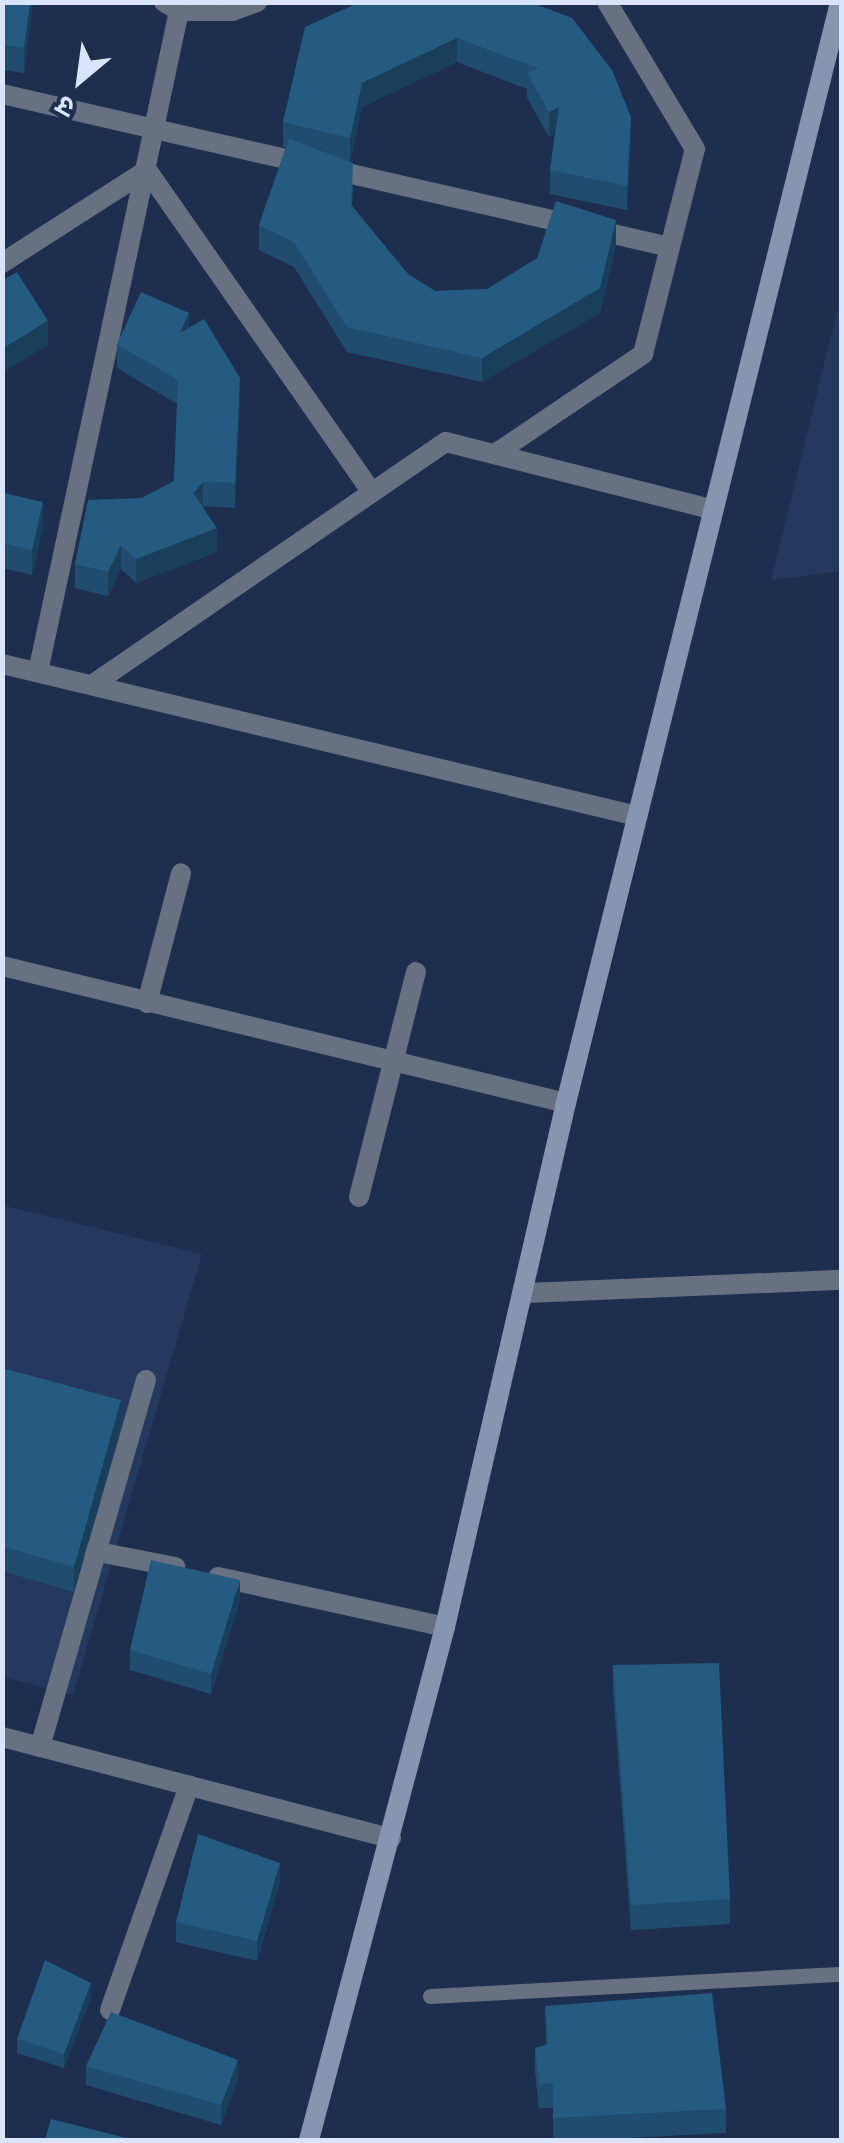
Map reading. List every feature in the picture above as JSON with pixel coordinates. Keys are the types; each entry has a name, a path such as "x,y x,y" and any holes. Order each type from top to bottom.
{"street":[{"path":"38,672 147,170 172,7 232,11 258,2"},
{"path":"495,454 642,354 695,149 607,2"},
{"path":"309,2140 445,1627 527,1293 566,1103 840,2"},
{"path":"2,94 155,125 670,247"},
{"path":"2,264 147,170"},
{"path":"147,170 372,492"},
{"path":"92,685 446,442 714,510"},
{"path":"2,664 637,816"},
{"path":"147,1003 181,874"},
{"path":"2,966 566,1103"},
{"path":"359,1196 416,972"},
{"path":"527,1293 842,1280"},
{"path":"40,1747 93,1551 146,1380"},
{"path":"93,1551 445,1627"},
{"path":"2,1737 392,1838"},
{"path":"110,2010 189,1786"}],"lane":[{"path":"430,1996 842,1974"}],"shaded area":[{"path":"841,296 841,571 771,580"},
{"path":"2,1205 202,1254 73,1695 3,1677"}],"building":[{"path":"2,2 30,2 24,48 2,45"},
{"path":"360,2 530,2 572,18 612,70 631,117 627,186 550,170 559,107 549,112 527,73 538,68 457,38 362,83 350,138 283,122 305,27"},
{"path":"289,139 353,163 351,205 408,274 435,291 487,289 537,258 556,201 616,220 600,288 482,358 347,327 294,242 259,225"},
{"path":"17,272 48,321 2,349 2,281"},
{"path":"141,292 189,313 180,333 204,319 240,378 235,483 203,482 193,493 217,528 136,559 121,545 108,572 75,564 88,500 142,498 174,481 178,380 117,344"},
{"path":"2,489 4,493 43,502 32,550 2,543"},
{"path":"2,1368 121,1400 74,1567 2,1546"},
{"path":"151,1560 240,1580 211,1674 130,1650"},
{"path":"719,1663 730,1899 631,1905 613,1665"},
{"path":"198,1834 280,1863 257,1941 176,1922"},
{"path":"45,1960 91,1983 64,2054 17,2039"},
{"path":"712,1993 726,2109 553,2118 553,2083 539,2084 535,2048 548,2044 545,2006"},
{"path":"111,2012 238,2060 221,2105 86,2066"},
{"path":"51,2119 134,2140 45,2140"}]}
